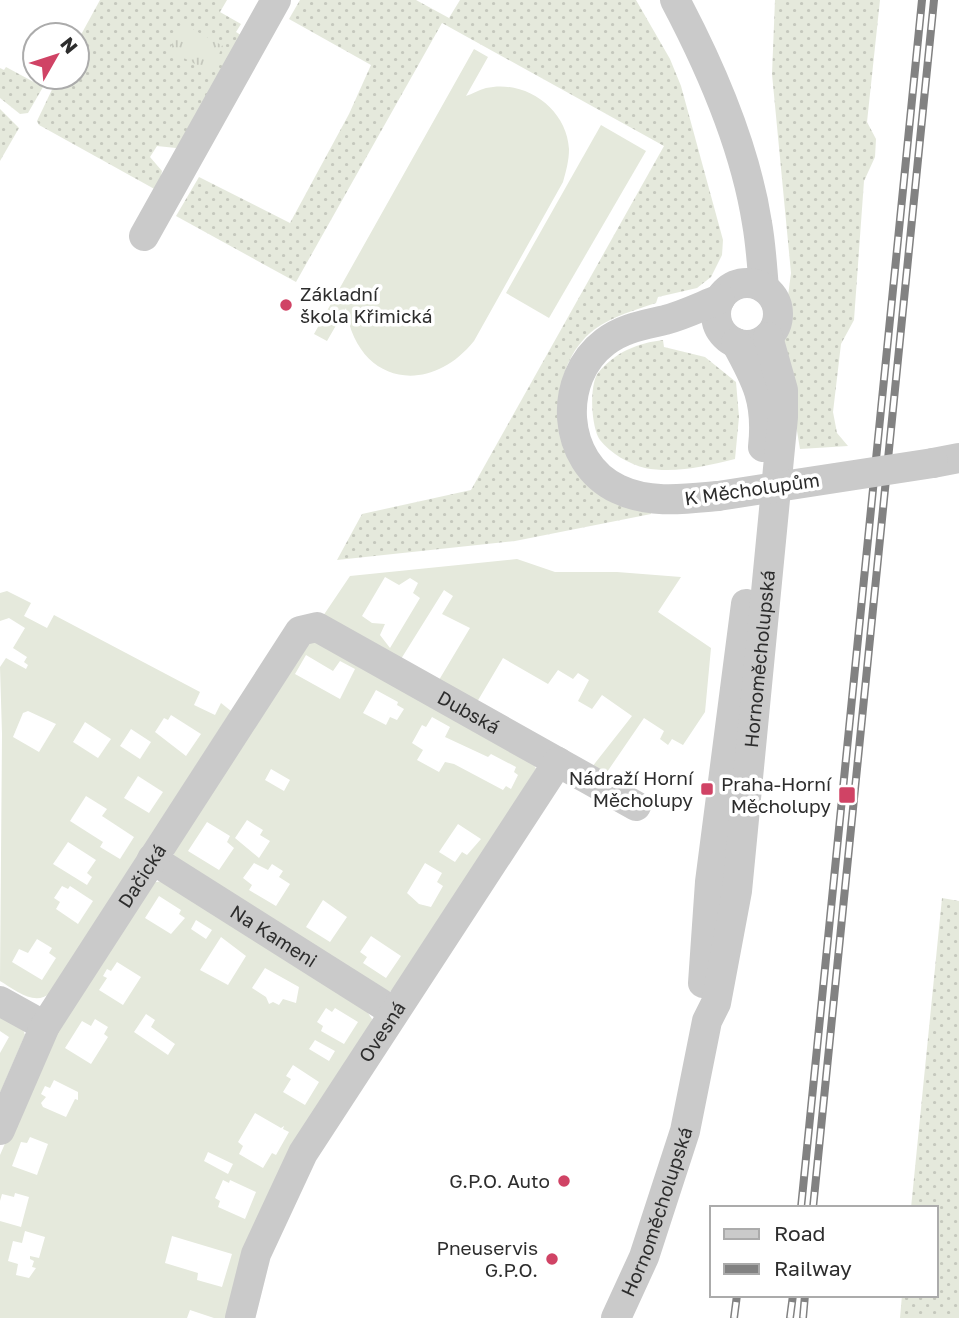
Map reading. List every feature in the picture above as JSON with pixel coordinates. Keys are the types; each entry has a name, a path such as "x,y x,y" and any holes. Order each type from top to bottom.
{"street":[{"path":"144,236 276,0"},
{"name":"Hornoměcholupská","path":"675,0 711,73 738,150 757,222 740,291 716,315 759,386 765,429 742,642 710,882 702,999 707,1021"},
{"name":"Hornoměcholupská","path":"615,1318 644,1257 668,1189 698,1077 707,1021 716,1003 737,891 775,529 783,390 768,337 777,323 775,301 740,291"},
{"name":"K Měcholupům","path":"740,291 666,320 625,331 593,354 573,388 571,408 575,436 586,460 616,488 634,495 670,500 718,496 946,460"},
{"name":"K Měcholupům","path":"666,320 728,337"},
{"path":"728,337 752,344 768,337"},
{"name":"Dubská","path":"300,631 317,627 636,806"},
{"name":"Dačická","path":"0,1130 45,1026 300,631"},
{"name":"Ovesná","path":"240,1318 256,1254 303,1153 558,761"},
{"name":"Na Kameni","path":"152,859 394,1012"},
{"path":"0,1001 45,1026"}],"green space":[{"path":"100,0 227,0 220,12 241,24 236,32 244,37 185,142 176,148 157,146 150,157 162,171 158,191 39,125 37,121 51,91 91,91 91,21 88,21"},
{"path":"300,0 416,0 449,18 460,0 636,0 670,59 681,86 723,240 722,255 711,277 697,288 658,297 656,303 602,324 583,340 566,368 559,416 564,449 650,507 651,514 515,541 337,560 362,514 471,490 664,146 442,23 296,282 176,216 199,177 290,223 349,114 371,65 289,19"},
{"path":"775,0 880,0 867,122 876,139 875,157 864,181 854,320 841,344 833,412 837,433 848,446 800,449 782,342 791,273 772,74"},
{"path":"183,24 223,46 210,72 169,50"},
{"path":"474,49 488,57 466,96 486,88 501,86 515,88 541,100 561,121 566,135 569,149 566,170 563,182 474,341 456,359 436,370 416,375 396,374 379,366 364,353 352,333 346,308 327,341 314,334"},
{"path":"6,67 21,75 21,91 41,91 28,113 20,114 0,98 0,68 4,70"},
{"path":"0,109 19,128 0,161"},
{"path":"601,125 646,151 549,318 506,293"},
{"path":"663,340 664,347 705,357 736,382 739,417 735,459 690,468 656,470 626,461 600,440 592,406 593,387 598,373 612,359 628,350"},
{"path":"517,559 555,572 617,572 681,577 658,612 711,648 705,712 683,745 672,739 668,745 660,739 664,731 644,718 605,775 592,767 632,716 602,695 592,709 578,701 589,680 578,673 573,679 558,670 548,684 503,658 477,702 439,680 470,628 442,614 453,596 444,590 401,659 323,616 350,576","holes":["385,577 399,585 410,578 418,583 413,593 420,598 390,648 380,635 385,624 372,623 362,616"]},
{"path":"7,591 31,603 24,616 47,628 54,615 200,692 194,705 215,715 221,703 231,711 50,993 38,998 25,996 0,981 0,667 6,658 26,669 28,665 24,662 27,657 13,648 25,628 9,618 0,621 0,593","holes":["28,711 56,724 39,752 13,737 23,713","171,715 201,734 186,756 155,732 164,718 168,720","85,722 111,739 98,758 73,742","131,729 151,742 140,759 120,746","138,776 163,792 149,813 124,798","86,796 107,809 102,816 134,837 120,859 100,847 103,842 70,821","68,842 96,860 87,873 92,877 87,885 53,864","62,886 68,889 70,886 93,901 78,924 56,909 60,902 54,898","37,939 52,948 49,953 56,958 42,980 12,962 19,949 28,953"]},
{"path":"311,639 533,762 536,769 399,986 389,992 174,859 174,851","holes":["306,655 333,671 340,661 355,669 340,699 295,674","376,690 398,702 397,705 404,709 397,720 390,717 386,725 363,713","432,717 450,727 445,737 488,757 491,754 516,767 514,772 518,775 511,789 506,786 503,790 454,764 445,762 439,772 417,760 423,750 412,743 422,725 426,727","271,769 290,780 284,791 265,780","247,820 263,830 260,835 270,841 259,858 235,838","207,822 230,836 227,842 234,848 219,870 188,851","458,824 481,839 467,855 462,852 455,862 439,852","254,863 268,870 272,864 283,871 279,877 290,884 276,906 249,890 252,885 243,878","425,863 442,873 437,882 443,886 431,907 419,904 407,893","323,900 347,917 330,942 306,927","371,936 401,956 386,978 363,963 367,957 360,952"]},
{"path":"162,881 366,1010 372,1019 370,1028 229,1318 214,1318 190,1310 187,1318 0,1318 0,1221 21,1227 29,1197 15,1193 14,1197 2,1194 0,1201 0,1155 45,1052 151,883","holes":["159,896 181,910 179,914 185,918 171,934 145,918","196,920 212,930 206,939 191,929","221,937 246,956 228,985 200,970","117,962 141,977 123,1005 99,990 107,978 103,976 107,969 111,971","265,968 299,987 296,1003 283,999 279,1005 273,1002 269,1004 266,997 252,988","326,1008 332,1012 335,1008 358,1022 344,1044 321,1031 323,1026 317,1022","146,1014 155,1020 151,1027 175,1044 168,1055 134,1032","95,1019 108,1027 104,1034 108,1037 91,1064 65,1048 82,1021 91,1026","315,1040 335,1051 329,1061 309,1049","293,1065 319,1082 305,1105 283,1092 291,1079 286,1076","54,1080 78,1092 78,1100 75,1099 66,1117 43,1107 41,1103 46,1097 41,1094 45,1086 50,1088","255,1113 281,1128 284,1126 283,1129 289,1132 276,1155 272,1153 263,1168 239,1154 243,1146 238,1142","30,1137 48,1144 37,1175 12,1166 21,1142 27,1143","208,1152 233,1164 228,1174 204,1161","223,1180 229,1183 230,1180 256,1192 245,1219 218,1207 220,1201 215,1198","25,1231 45,1237 39,1258 30,1256 34,1261 32,1267 36,1268 29,1278 16,1275 18,1264 8,1261 13,1241 22,1243","172,1236 232,1254 222,1287 197,1280 198,1273 165,1263"]},
{"path":"942,898 959,901 959,1318 900,1318 902,1297 938,1297 938,1206 911,1206"},
{"path":"0,1014 23,1029 25,1035 0,1093 0,1053 9,1037 0,1031"}],"railway":[{"path":"801,1206 922,0"},
{"path":"813,1206 934,0"},
{"path":"734,1318 737,1297"},
{"path":"790,1318 793,1297"},
{"path":"803,1318 805,1297"}],"place":[{"name":"Základní škola Křimická","path":"286,305"},
{"name":"Nádraží Horní Měcholupy","path":"707,789"},
{"name":"Praha-Horní Měcholupy","path":"847,795"},
{"name":"G.P.O. Auto","path":"564,1181"},
{"name":"Pneuservis G.P.O.","path":"552,1259"}]}
